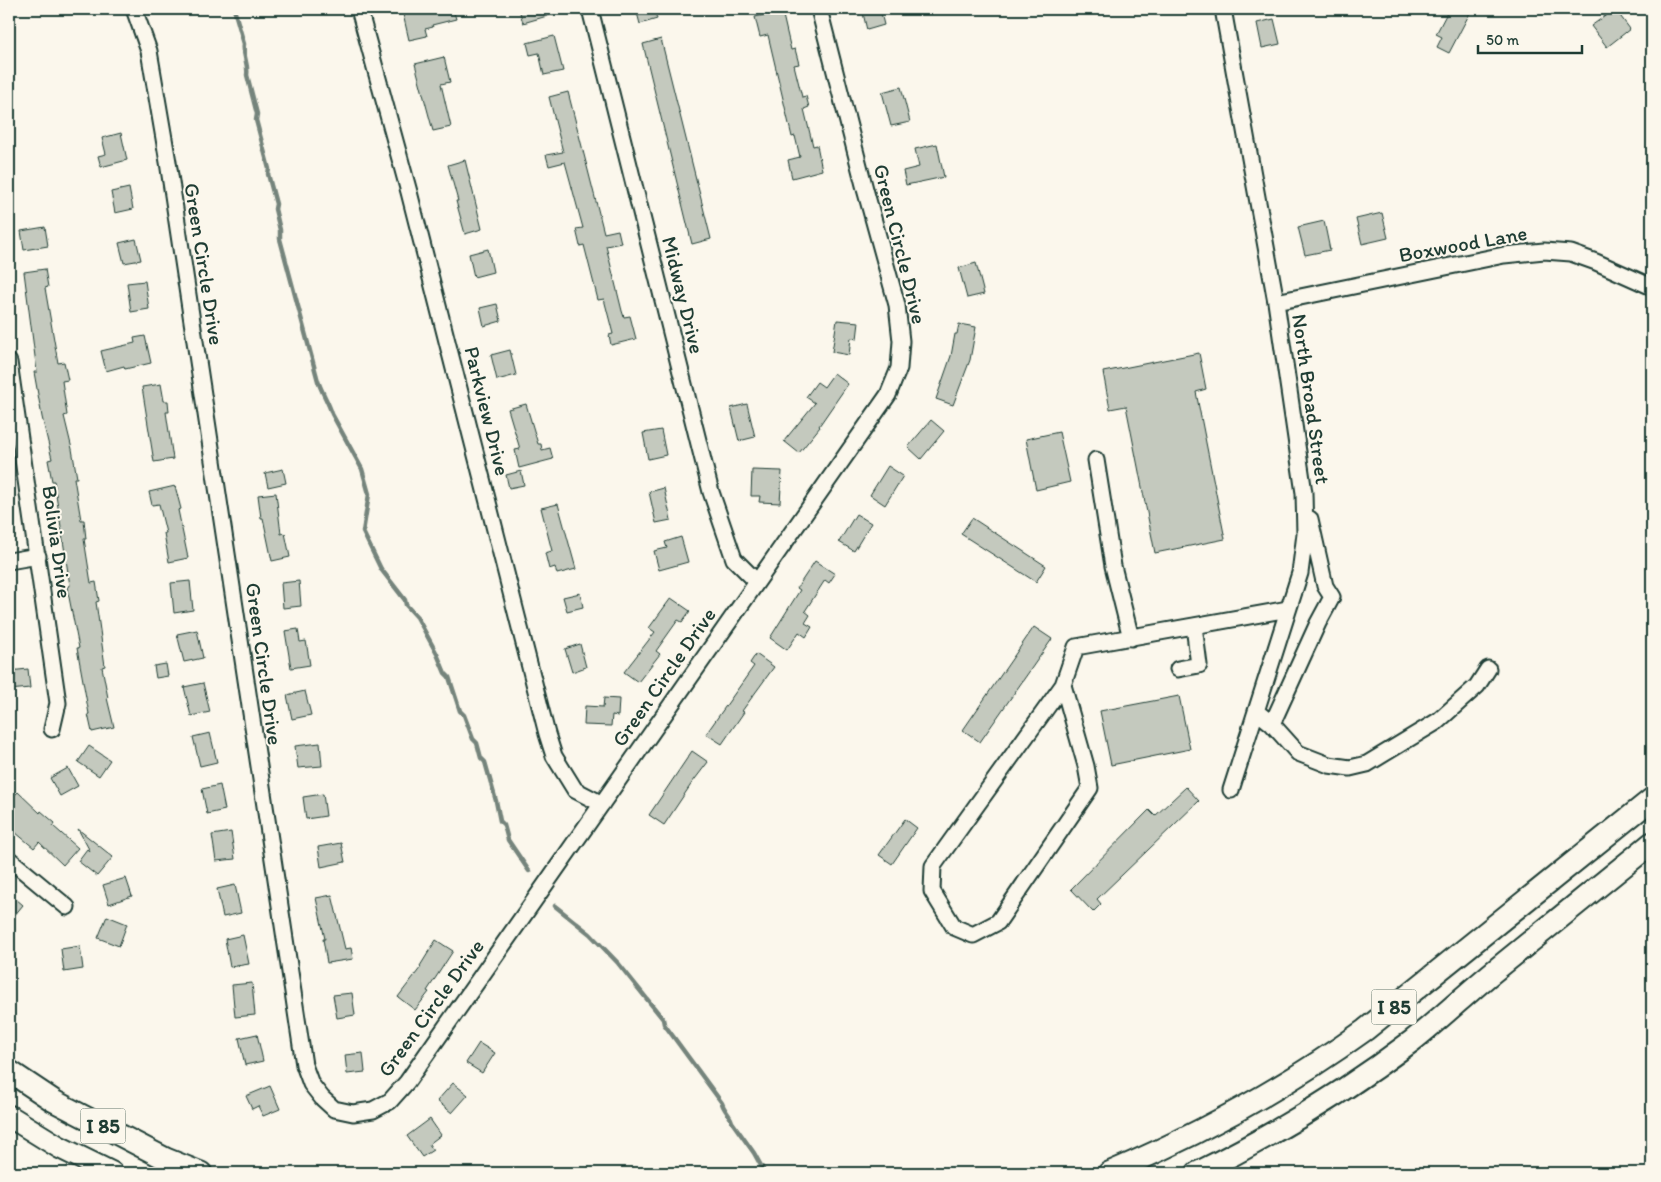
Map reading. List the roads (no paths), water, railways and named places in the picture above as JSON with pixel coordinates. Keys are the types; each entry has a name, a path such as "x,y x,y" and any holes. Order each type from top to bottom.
{"highway":[{"name":"I 85","path":"1110,1173 1220,1122 1337,1050 1365,1030 1652,799"},
{"name":"I 85","path":"1196,1173 1247,1148 1285,1126 1356,1081 1413,1040 1652,843"},
{"name":"I 85","path":"9,1071 54,1101 166,1159 201,1173"},
{"name":"I 85","path":"9,1116 59,1147 112,1173"}],"street":[{"name":"Green Circle Drive","path":"134,9 149,51 168,162 304,1065 311,1084 322,1098 334,1109 353,1113 373,1110 390,1101 407,1082 888,395 899,368 901,341 897,306 819,9"},
{"name":"Parkview Drive","path":"360,9 412,202 547,734 554,756 574,790 602,804"},
{"name":"Midway Drive","path":"590,9 711,492 734,559 757,582"},
{"name":"North Broad Street","path":"1223,9 1276,302 1304,493 1305,534 1300,573 1231,790"},
{"name":"Boxwood Lane","path":"1276,302 1504,255 1544,250 1571,253 1652,287"},
{"name":"Bolivia Drive","path":"9,362 58,703 52,729"},
{"path":"1096,460 1113,566 1130,638"},
{"path":"1272,724 1318,623 1332,597 1325,586 1304,493"},
{"path":"9,561 38,556"},
{"path":"1062,686 1086,766 1090,788 998,922 973,935 954,927 932,891 933,866 1062,686 1076,648 1288,609"},
{"path":"1178,669 1199,664 1194,626"},
{"path":"1256,711 1272,724 1298,753 1330,765 1350,768 1367,764 1438,721 1477,686 1488,669"},
{"path":"9,859 67,907"}],"waterway":[{"path":"234,9 244,44 247,75 269,169 268,174 276,204 275,209 280,239 318,381 332,414 362,469 369,494 363,532 381,569 405,600 406,605 417,617 445,673 449,677 460,711 464,715 473,739 477,743 481,758 485,762 500,821 504,825 508,840 529,871"},
{"path":"555,906 590,934 618,963 663,1019 664,1024 722,1103 765,1173"}]}
